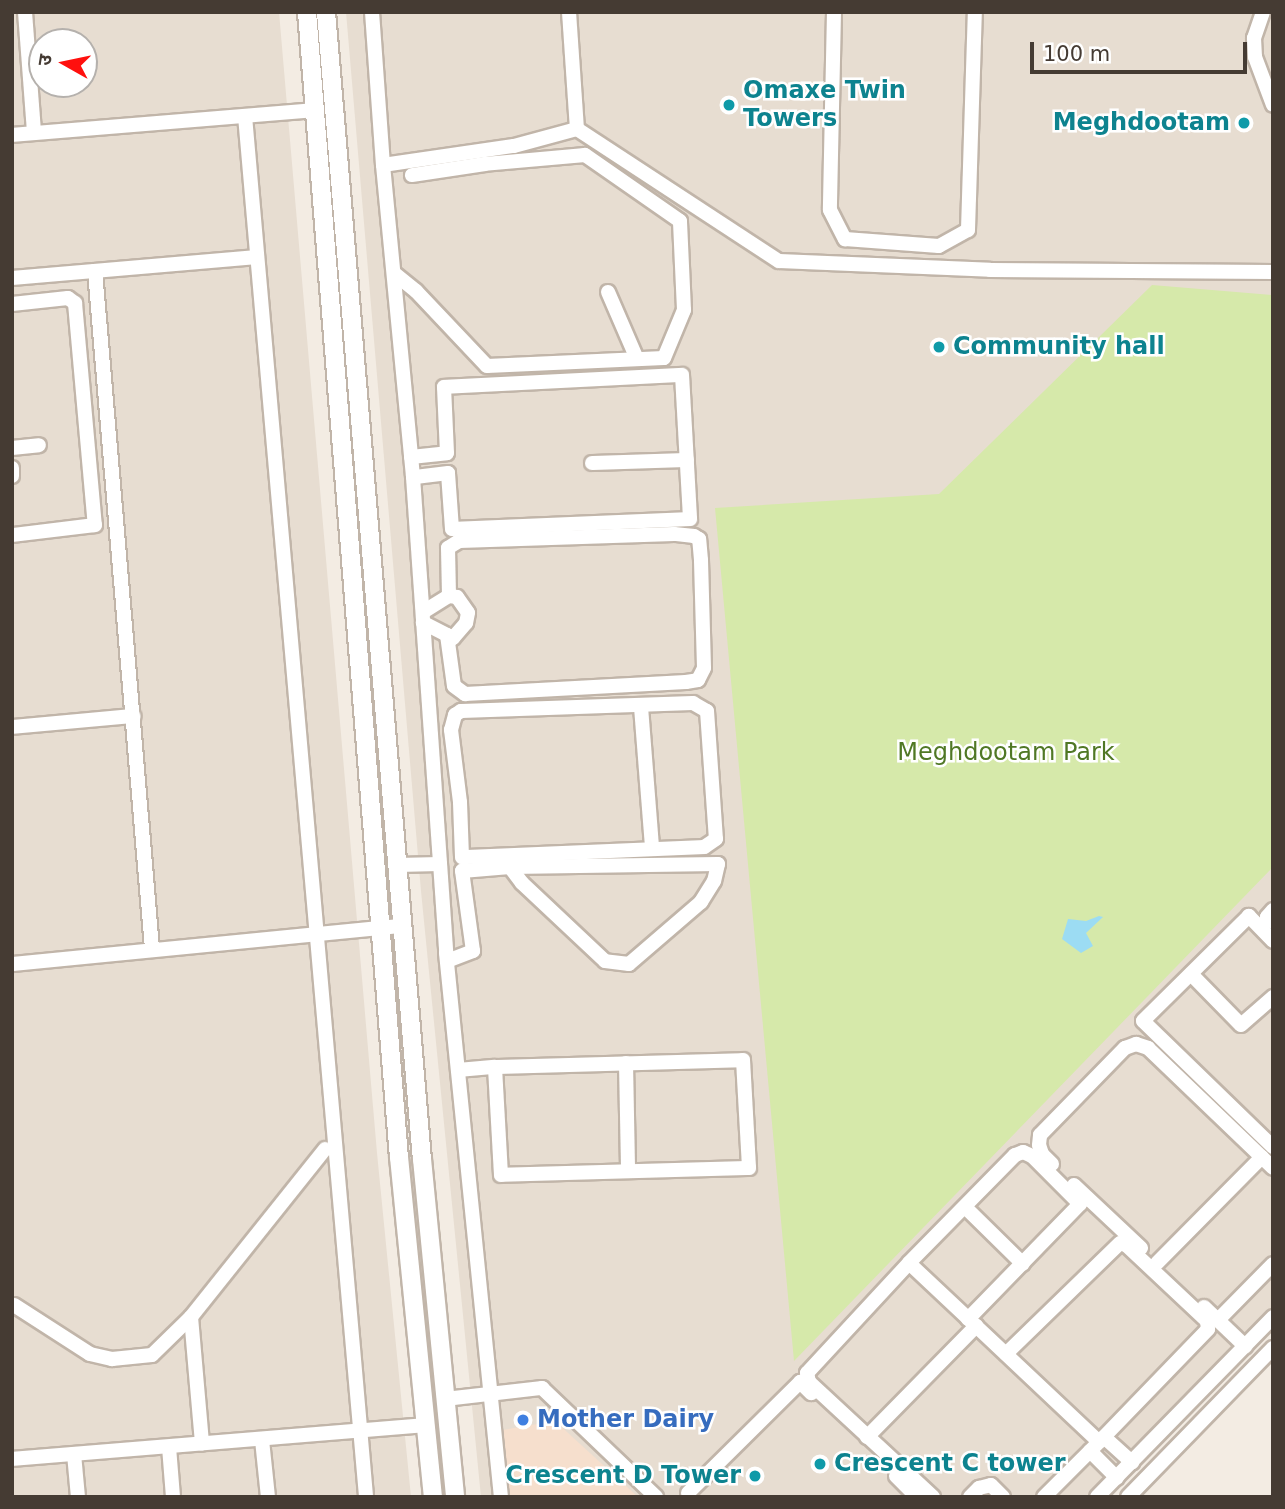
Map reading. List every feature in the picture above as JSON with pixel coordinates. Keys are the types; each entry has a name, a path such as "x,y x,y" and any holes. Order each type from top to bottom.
{"street":[{"path":"25,12 34,134"},
{"path":"307,12 400,1170 433,1497"},
{"path":"326,12 397,865 455,1497"},
{"path":"372,12 383,165 413,477 447,961 501,1497"},
{"path":"569,12 577,129"},
{"path":"834,12 830,210 845,239 939,246 968,230 975,12"},
{"path":"1263,12 1254,38 1255,57 1273,105"},
{"path":"12,135 315,110"},
{"path":"245,116 366,1497"},
{"path":"383,165 514,146 577,129 779,261 990,270 1273,272"},
{"path":"395,274 416,290 487,366 664,358 684,310 680,221 585,155 485,164 412,175"},
{"path":"95,525 75,303 68,298 14,303 12,278 257,257"},
{"path":"95,271 152,948"},
{"path":"608,292 637,359"},
{"path":"682,374 690,519 452,529 447,453 444,387 682,374"},
{"path":"12,448 39,445"},
{"path":"411,457 447,453"},
{"path":"592,463 687,460"},
{"path":"12,468 12,476"},
{"path":"413,477 448,473"},
{"path":"12,535 117,523"},
{"path":"447,635 454,686 465,694 686,682 698,680 704,668 701,559 699,539 694,536 674,534 458,541 448,548 449,596"},
{"path":"449,596 457,597 468,613 460,634 453,638 423,618 449,596"},
{"path":"693,703 707,711 716,839 704,847 463,857 460,802 451,730 455,715 461,711 641,707 693,703"},
{"path":"641,707 652,848"},
{"path":"12,727 134,716"},
{"path":"434,771 456,768"},
{"path":"436,805 460,802"},
{"path":"397,865 440,864"},
{"path":"447,961 473,951 462,871 510,867 718,864 714,881 701,902 629,964 606,961 522,883 510,867"},
{"path":"1273,910 1267,917 1273,922"},
{"path":"1273,941 1249,916 1143,1021 1273,1147"},
{"path":"12,964 152,948 403,926"},
{"path":"1191,974 1241,1025 1273,997"},
{"path":"1245,1346 1042,1154 1038,1145 1040,1135 1125,1048 1136,1044 1147,1048 1273,1168"},
{"path":"458,1070 495,1067 743,1060 748,1168 501,1175 495,1067"},
{"path":"626,1063 628,1171"},
{"path":"14,1305 90,1354 112,1359 152,1355 191,1317 325,1149"},
{"path":"867,1437 1023,1264 1077,1211 1080,1204 1078,1199 1032,1156 1023,1152 1016,1155 807,1373 809,1382 867,1437 933,1497"},
{"path":"1157,1263 1262,1157"},
{"path":"965,1207 1023,1264"},
{"path":"1006,1354 1120,1243 1126,1245 1207,1321 1208,1329 1044,1497"},
{"path":"909,1264 1098,1443 1132,1462"},
{"path":"1218,1320 1273,1264"},
{"path":"191,1317 202,1444"},
{"path":"1097,1497 1273,1317"},
{"path":"1128,1497 1273,1348"},
{"path":"688,1493 800,1382 918,1497"},
{"path":"445,1399 542,1388 656,1497"},
{"path":"12,1459 426,1425"},
{"path":"262,1440 268,1497"},
{"path":"1098,1443 1117,1478"},
{"path":"169,1447 173,1497"},
{"path":"74,1454 78,1497"},
{"path":"970,1497 979,1488 991,1485 1003,1497"}],"shaded area":[{"path":"12,12 279,12 377,1153 411,1497 12,1497"},
{"path":"346,12 1273,12 1273,1307 1094,1497 481,1497 421,891"},
{"path":"555,1421 638,1497 508,1497 497,1431"}],"green space":[{"name":"Meghdootam Park","path":"1152,285 1273,295 1273,867 794,1361 715,508 939,494"}],"water":[{"path":"1103,917 1086,933 1093,946 1081,953 1062,939 1068,919 1086,921"}],"place":[{"name":"Omaxe Twin Towers","path":"729,105"},
{"name":"Meghdootam","path":"1244,123"},
{"name":"Community hall","path":"939,347"},
{"name":"Mother Dairy","path":"523,1420"},
{"name":"Crescent C tower","path":"820,1464"},
{"name":"Crescent D Tower","path":"755,1476"}]}
